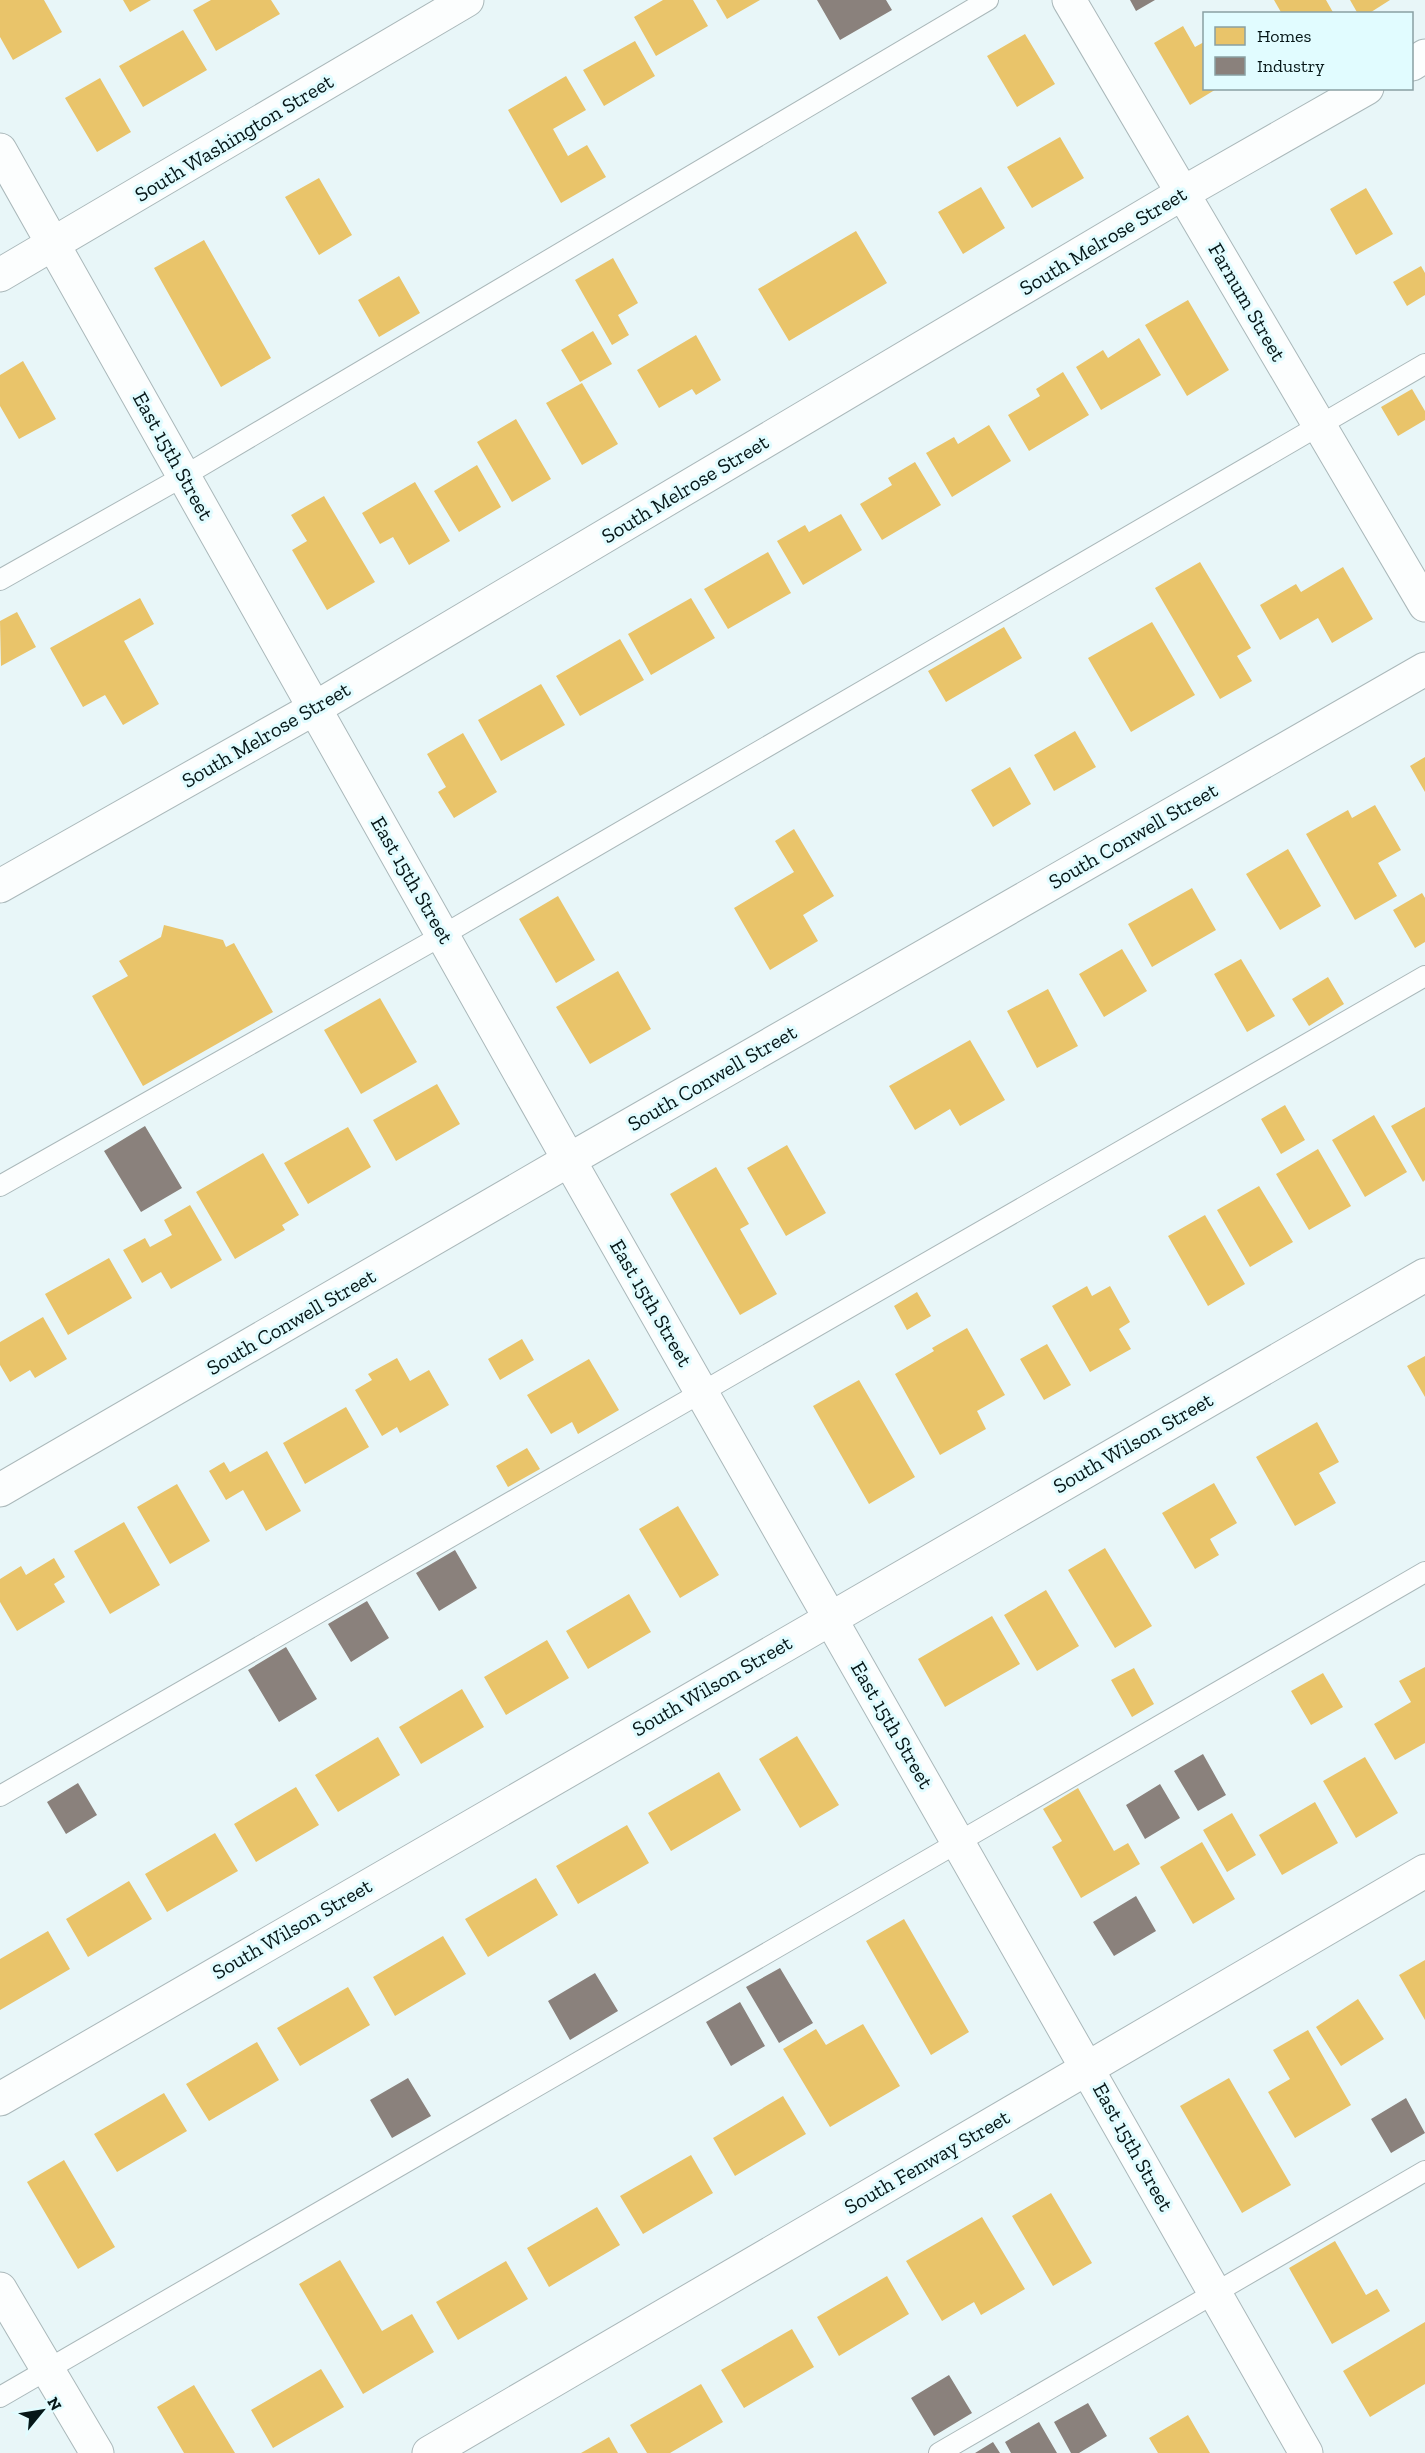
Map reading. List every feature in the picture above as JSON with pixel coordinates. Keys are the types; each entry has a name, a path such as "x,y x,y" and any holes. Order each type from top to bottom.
{"street":[{"name":"South Washington Street","path":"0,275 467,0"},
{"name":"Farnum Street","path":"1069,0 1425,605"},
{"name":"South Melrose Street","path":"0,886 315,708 1182,193 1364,90"},
{"name":"East 15th Street","path":"0,150 569,1160 1306,2453"},
{"name":"South Conwell Street","path":"0,1490 569,1160 1425,669"},
{"name":"South Wilson Street","path":"0,2098 1425,1275"},
{"name":"South Fenway Street","path":"429,2453 1425,1871"},
{"path":"0,2289 97,2453"}],"lane":[{"path":"0,580 184,476 988,0"},
{"path":"0,1186 443,935 1425,364"},
{"path":"0,1796 1425,976"},
{"path":"0,2397 1425,1572"},
{"path":"939,2453 1425,2171"}],"building: Homes":[{"path":"0,0 44,0 62,32 13,60 0,37"},
{"path":"123,0 151,0 130,12"},
{"path":"211,0 271,0 280,14 216,51 193,10"},
{"path":"663,0 693,0 708,26 656,56 634,17"},
{"path":"716,0 760,0 727,19"},
{"path":"1274,0 1326,0 1333,12 1281,12"},
{"path":"1350,0 1390,0 1371,12 1357,12"},
{"path":"1183,26 1195,47 1203,43 1203,90 1215,90 1190,105 1154,43"},
{"path":"183,30 207,70 143,107 119,66"},
{"path":"1025,34 1055,84 1017,107 987,56"},
{"path":"635,41 655,76 604,106 583,70"},
{"path":"566,76 586,110 553,129 568,156 587,145 606,177 561,203 508,110"},
{"path":"100,78 131,132 97,152 65,98"},
{"path":"1060,137 1084,178 1032,208 1007,167"},
{"path":"319,178 352,235 319,255 285,197"},
{"path":"981,187 1005,228 963,254 938,212"},
{"path":"1366,188 1393,234 1356,255 1330,209"},
{"path":"856,231 887,283 789,341 758,289"},
{"path":"204,240 271,358 221,387 154,268"},
{"path":"613,258 638,303 618,315 629,335 612,345 575,280"},
{"path":"1421,266 1425,273 1425,295 1407,306 1393,282"},
{"path":"399,276 420,313 379,337 358,300"},
{"path":"1188,300 1229,370 1187,396 1145,325"},
{"path":"593,331 612,364 580,382 561,350"},
{"path":"696,335 721,380 696,395 692,389 659,408 637,370"},
{"path":"1139,338 1161,375 1101,410 1076,367 1103,350 1108,358"},
{"path":"23,361 56,419 19,439 0,406 0,375"},
{"path":"1063,372 1089,415 1029,451 1008,415 1040,396 1036,389"},
{"path":"582,383 618,444 582,465 546,403"},
{"path":"1412,389 1425,411 1425,420 1398,436 1381,407"},
{"path":"516,419 551,479 512,502 477,442"},
{"path":"989,425 1011,461 952,497 926,453 954,437 958,444"},
{"path":"915,462 941,505 882,540 860,504 892,485 888,478"},
{"path":"477,465 501,507 459,532 434,491"},
{"path":"415,482 450,541 409,565 393,537 380,544 362,513"},
{"path":"324,496 375,582 327,610 292,550 307,541 291,515"},
{"path":"841,514 862,550 803,585 777,541 805,525 809,532"},
{"path":"768,552 791,593 728,629 704,589"},
{"path":"1200,562 1251,648 1237,656 1252,681 1220,699 1155,588"},
{"path":"1343,567 1373,619 1332,643 1318,618 1280,640 1260,605 1296,584 1301,592"},
{"path":"140,598 154,624 124,641 159,704 123,725 105,695 83,707 50,648"},
{"path":"691,598 715,638 651,675 628,634"},
{"path":"17,612 36,647 1,666 0,621"},
{"path":"1152,622 1195,695 1131,732 1088,658"},
{"path":"1004,627 1022,658 946,702 928,671"},
{"path":"620,639 644,680 580,716 556,676"},
{"path":"541,684 565,725 501,761 478,720"},
{"path":"1075,731 1096,767 1054,791 1034,755"},
{"path":"463,733 497,792 454,818 438,792 446,787 427,754"},
{"path":"1425,757 1425,792 1410,766"},
{"path":"1010,767 1031,804 993,827 971,790"},
{"path":"1375,805 1401,850 1378,863 1397,896 1355,920 1306,834 1348,810 1352,818"},
{"path":"794,829 834,896 803,915 818,941 770,970 734,908 794,872 775,841"},
{"path":"1288,849 1321,906 1280,930 1246,874"},
{"path":"1192,888 1216,930 1152,967 1128,924"},
{"path":"1422,893 1425,898 1425,942 1415,948 1393,910"},
{"path":"558,896 595,960 556,983 519,919"},
{"path":"164,925 223,940 226,947 234,943 273,1012 143,1086 92,996 128,976 119,961 161,937"},
{"path":"1122,949 1147,991 1104,1017 1079,974"},
{"path":"1241,959 1275,1016 1247,1032 1214,974"},
{"path":"618,971 651,1029 590,1064 556,1007"},
{"path":"1328,977 1344,1004 1309,1026 1292,999"},
{"path":"1048,989 1078,1046 1037,1068 1007,1011"},
{"path":"380,998 417,1062 361,1094 324,1030"},
{"path":"970,1040 1005,1100 960,1126 950,1109 915,1130 889,1086"},
{"path":"437,1084 460,1124 396,1161 373,1120"},
{"path":"1285,1105 1305,1140 1281,1154 1261,1119"},
{"path":"1425,1107 1425,1180 1423,1182 1391,1126"},
{"path":"1374,1115 1407,1172 1365,1197 1332,1140"},
{"path":"348,1127 371,1167 308,1204 284,1163"},
{"path":"787,1145 826,1213 786,1236 747,1168"},
{"path":"1318,1149 1351,1206 1309,1230 1276,1174"},
{"path":"263,1153 299,1215 282,1225 285,1230 235,1259 196,1192"},
{"path":"716,1167 749,1224 740,1229 777,1294 740,1315 670,1194"},
{"path":"1259,1186 1293,1242 1250,1267 1217,1210"},
{"path":"190,1205 222,1260 171,1289 161,1272 142,1283 123,1250 145,1238 150,1247 172,1235 164,1220"},
{"path":"1205,1215 1245,1284 1208,1306 1168,1236"},
{"path":"109,1258 132,1298 68,1335 45,1294"},
{"path":"1087,1286 1092,1296 1110,1286 1130,1322 1119,1329 1131,1349 1090,1372 1052,1306"},
{"path":"917,1292 931,1316 907,1330 894,1306"},
{"path":"43,1317 67,1359 35,1378 30,1370 10,1382 0,1365 0,1342"},
{"path":"967,1328 1005,1395 977,1411 986,1429 940,1455 895,1374 934,1351 932,1348"},
{"path":"522,1339 534,1360 500,1380 488,1359"},
{"path":"1047,1344 1071,1385 1044,1400 1020,1359"},
{"path":"1425,1356 1425,1397 1407,1366"},
{"path":"397,1358 410,1381 429,1370 449,1405 400,1433 397,1427 382,1436 355,1390 372,1380 368,1374"},
{"path":"589,1359 619,1410 578,1434 572,1422 551,1434 527,1395"},
{"path":"859,1380 915,1477 869,1504 813,1406"},
{"path":"346,1407 369,1447 305,1484 283,1443"},
{"path":"1317,1422 1339,1462 1319,1473 1336,1503 1295,1526 1256,1457"},
{"path":"527,1448 540,1469 508,1487 496,1466"},
{"path":"267,1451 301,1511 266,1531 243,1490 226,1500 209,1471 224,1462 230,1472"},
{"path":"1214,1483 1237,1523 1210,1539 1219,1555 1195,1569 1162,1513"},
{"path":"177,1484 210,1541 170,1564 137,1507"},
{"path":"678,1506 719,1575 680,1598 639,1529"},
{"path":"124,1522 160,1585 110,1614 74,1551"},
{"path":"1105,1548 1152,1626 1115,1648 1068,1570"},
{"path":"54,1558 65,1577 54,1584 65,1602 17,1631 0,1602 0,1579 21,1566 26,1575"},
{"path":"1046,1590 1079,1646 1037,1671 1004,1615"},
{"path":"629,1594 651,1632 588,1669 566,1631"},
{"path":"992,1616 1020,1664 945,1707 918,1659"},
{"path":"547,1640 569,1678 506,1715 484,1677"},
{"path":"1425,1667 1425,1743 1395,1760 1374,1724 1411,1702 1399,1681"},
{"path":"1134,1668 1154,1704 1132,1717 1111,1680"},
{"path":"1323,1673 1343,1707 1311,1725 1291,1691"},
{"path":"462,1689 484,1727 421,1764 399,1727"},
{"path":"797,1736 839,1805 800,1828 759,1759"},
{"path":"378,1737 400,1775 338,1812 315,1775"},
{"path":"1365,1757 1398,1813 1356,1838 1323,1781"},
{"path":"719,1772 741,1810 671,1851 648,1813"},
{"path":"296,1787 319,1825 256,1862 234,1824"},
{"path":"1078,1788 1114,1851 1128,1843 1140,1864 1081,1898 1052,1847 1062,1841 1043,1809"},
{"path":"1315,1802 1338,1843 1282,1875 1259,1835"},
{"path":"1232,1813 1256,1855 1227,1872 1203,1830"},
{"path":"627,1825 649,1863 578,1904 556,1866"},
{"path":"215,1833 238,1871 167,1912 145,1874"},
{"path":"1202,1842 1235,1899 1193,1924 1160,1867"},
{"path":"536,1878 558,1915 488,1957 465,1919"},
{"path":"129,1881 152,1919 88,1957 66,1919"},
{"path":"904,1919 969,2032 931,2055 866,1941"},
{"path":"48,1931 70,1969 0,2010 0,1959"},
{"path":"443,1936 466,1974 395,2016 373,1977"},
{"path":"1425,1960 1425,2020 1399,1975"},
{"path":"348,1987 370,2025 300,2066 277,2028"},
{"path":"1358,1999 1384,2039 1341,2066 1316,2027"},
{"path":"863,2024 900,2086 830,2127 783,2049 816,2029 826,2045"},
{"path":"1308,2030 1351,2105 1295,2138 1268,2092 1290,2079 1273,2050"},
{"path":"257,2042 279,2080 209,2121 186,2084"},
{"path":"1229,2078 1291,2185 1242,2213 1180,2106"},
{"path":"164,2093 187,2131 117,2172 94,2134"},
{"path":"783,2096 806,2134 735,2176 713,2138"},
{"path":"691,2155 713,2193 643,2234 620,2196"},
{"path":"64,2160 115,2247 78,2269 27,2182"},
{"path":"1051,2193 1092,2263 1053,2286 1012,2216"},
{"path":"597,2207 620,2245 549,2287 527,2248"},
{"path":"982,2217 1025,2289 981,2315 974,2302 942,2321 906,2261"},
{"path":"1335,2241 1366,2295 1377,2289 1390,2311 1332,2344 1289,2268"},
{"path":"340,2260 382,2331 412,2314 434,2352 363,2394 299,2284"},
{"path":"506,2261 528,2299 458,2340 436,2302"},
{"path":"887,2276 909,2314 839,2356 817,2317"},
{"path":"1425,2322 1425,2384 1370,2417 1343,2371"},
{"path":"792,2329 814,2367 744,2408 721,2370"},
{"path":"321,2369 344,2407 273,2448 251,2410"},
{"path":"701,2384 723,2422 670,2453 647,2453 630,2425"},
{"path":"194,2385 235,2453 184,2453 157,2407"},
{"path":"1188,2415 1210,2453 1158,2453 1149,2438"},
{"path":"609,2437 618,2453 581,2453"}],"building: Industry":[{"path":"817,0 886,0 892,10 840,40"},
{"path":"1130,0 1155,0 1136,11"},
{"path":"145,1126 182,1188 141,1212 104,1151"},
{"path":"455,1550 477,1588 439,1611 416,1573"},
{"path":"367,1601 389,1638 351,1662 328,1624"},
{"path":"286,1647 317,1699 279,1722 248,1670"},
{"path":"1203,1754 1226,1795 1198,1811 1174,1771"},
{"path":"78,1783 97,1815 66,1834 47,1802"},
{"path":"1160,1784 1180,1818 1145,1839 1126,1805"},
{"path":"1136,1896 1156,1931 1114,1956 1093,1922"},
{"path":"780,1968 813,2023 779,2043 746,1987"},
{"path":"595,1973 618,2011 570,2040 548,2001"},
{"path":"740,2002 765,2046 731,2066 706,2022"},
{"path":"408,2078 431,2116 392,2138 370,2100"},
{"path":"1406,2098 1425,2133 1391,2153 1371,2119"},
{"path":"949,2375 972,2413 934,2436 911,2398"},
{"path":"1088,2403 1107,2436 1079,2453 1071,2453 1054,2422"},
{"path":"1039,2422 1057,2453 1011,2453 1005,2442"},
{"path":"993,2442 1000,2453 975,2453"}]}
